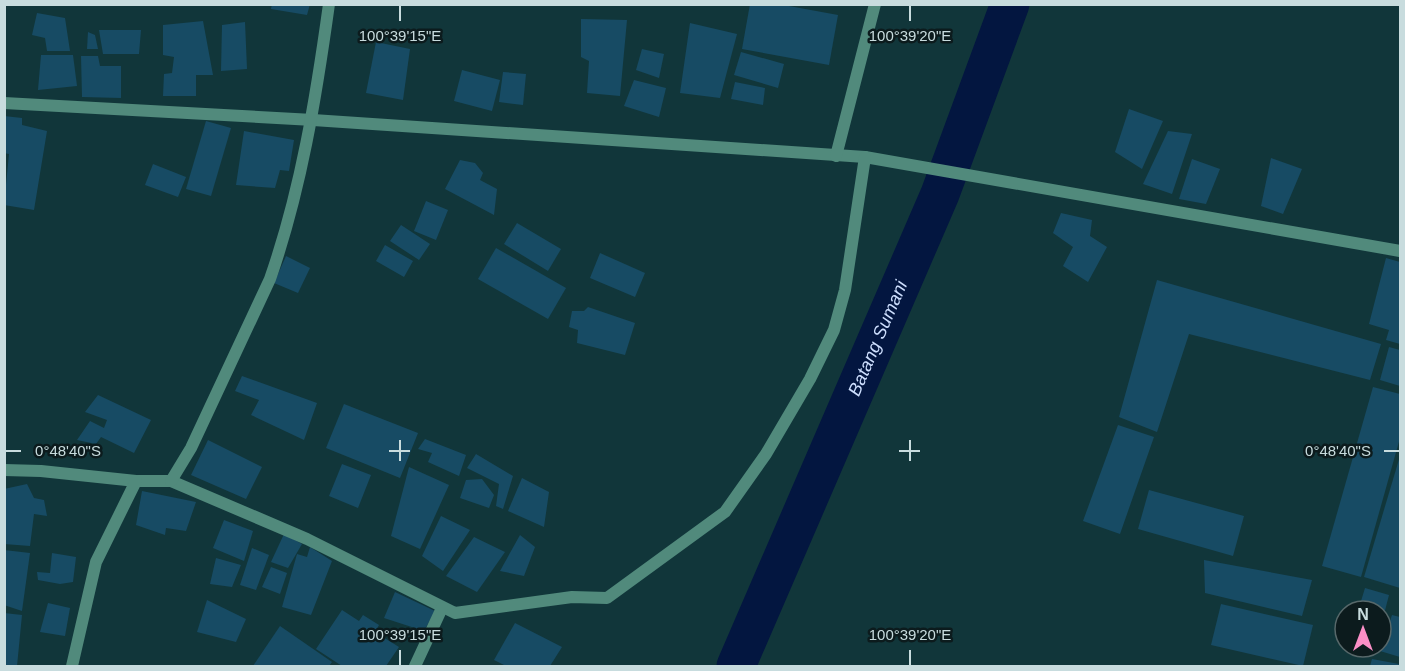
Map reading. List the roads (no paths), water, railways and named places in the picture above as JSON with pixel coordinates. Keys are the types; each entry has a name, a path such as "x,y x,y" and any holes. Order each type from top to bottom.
{"street":[{"path":"171,482 191,448 270,279 280,250 313,120 329,4"},
{"path":"836,156 875,4"},
{"path":"4,103 313,120 865,157 1401,252"},
{"path":"4,470 41,471 136,482 171,482 307,539 455,613 572,597 607,598 725,512 766,454 810,379 834,330 845,290 865,157"},
{"path":"72,666 96,562 136,482"},
{"path":"415,666 442,608"}],"waterway":[{"name":"Batang Sumani","path":"736,666 940,194 1010,4"}]}
